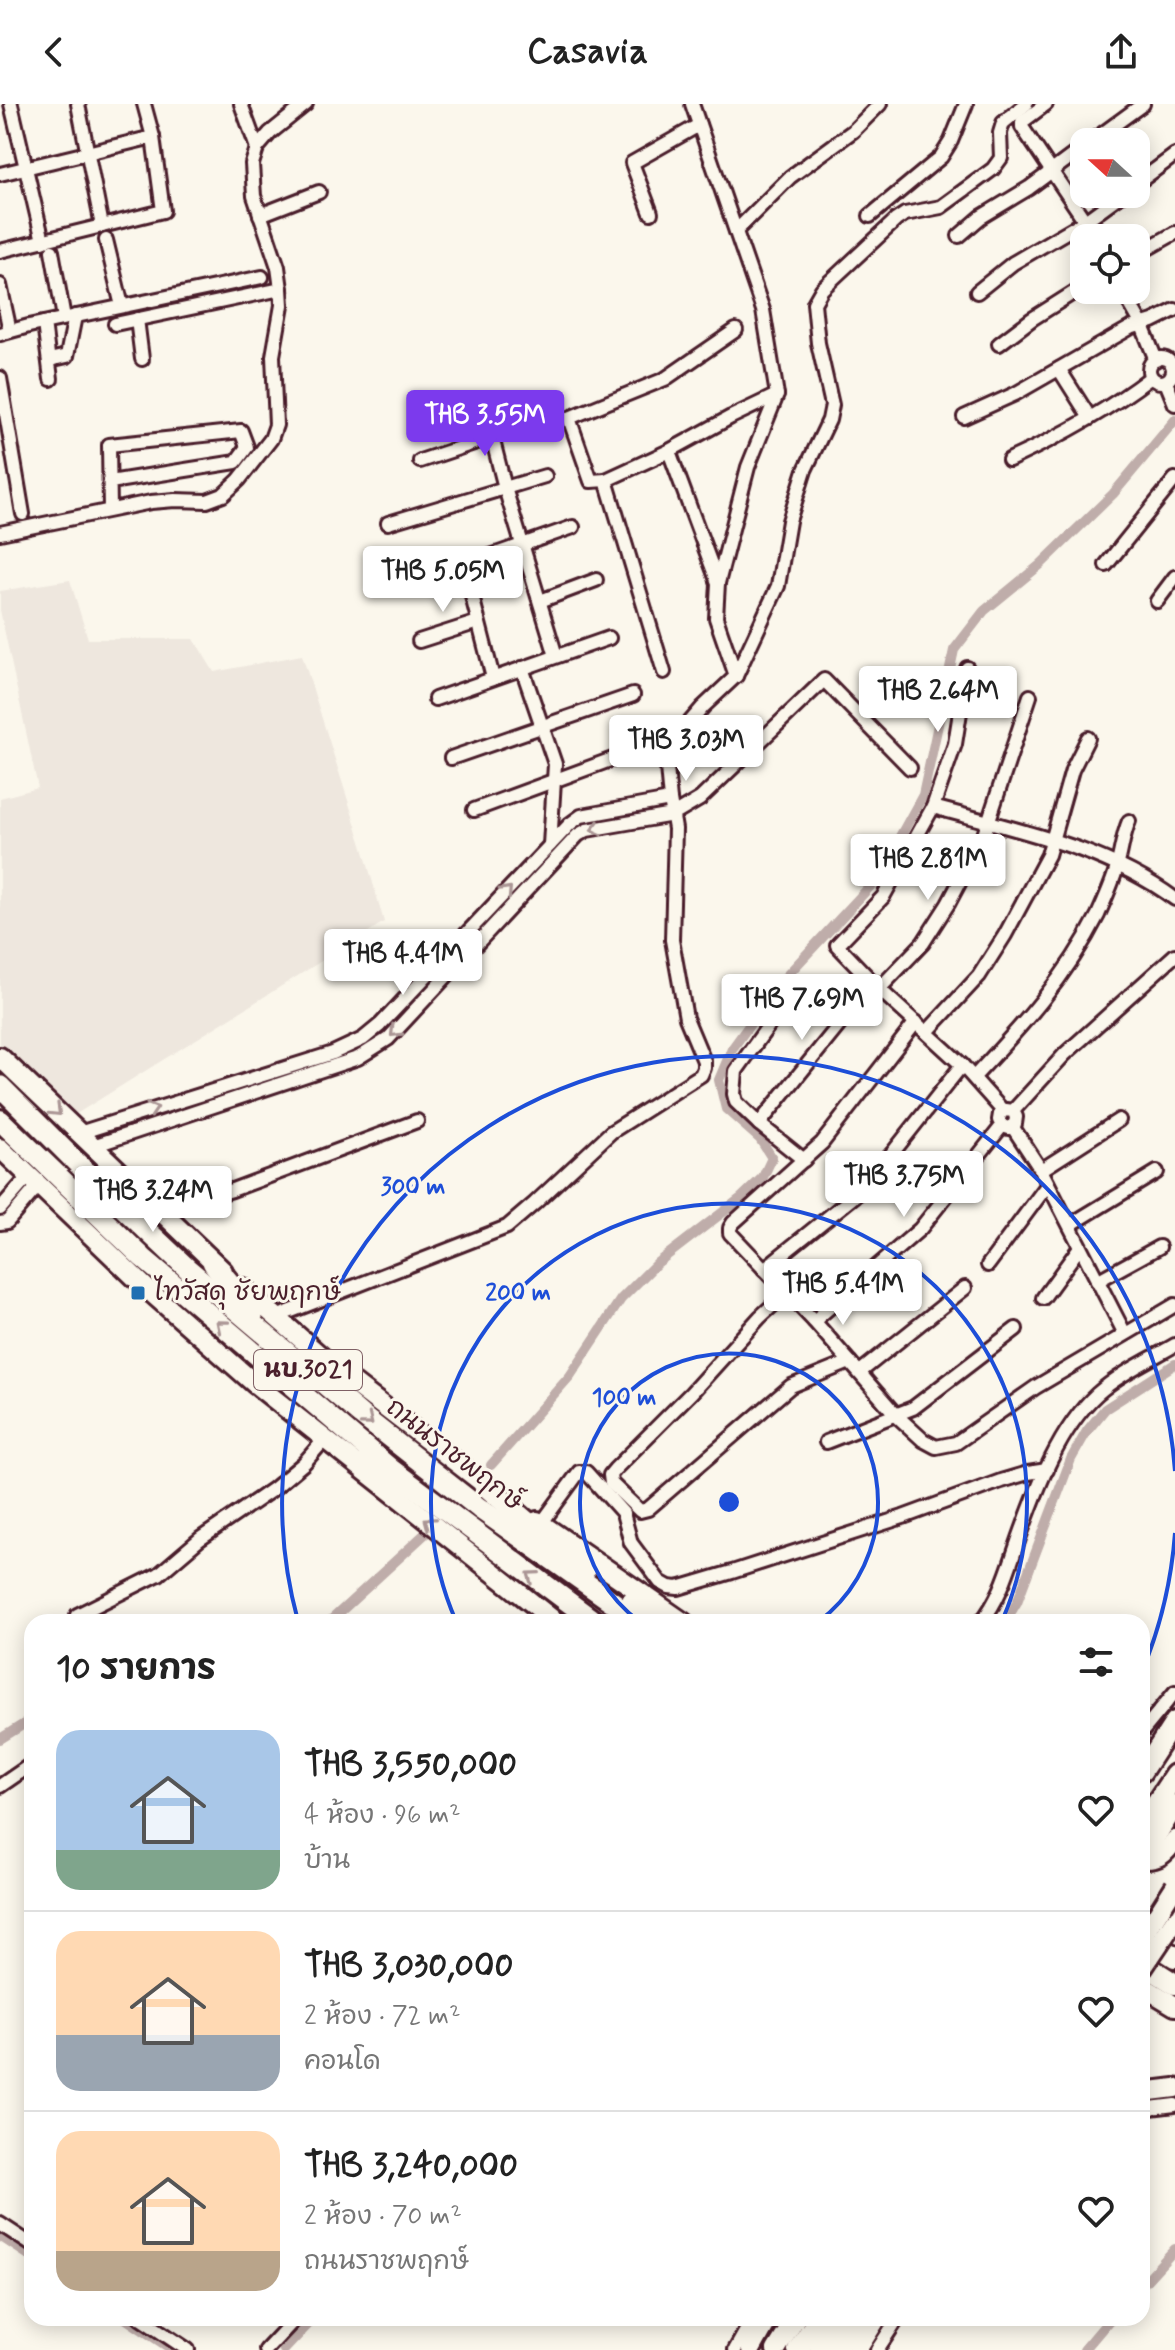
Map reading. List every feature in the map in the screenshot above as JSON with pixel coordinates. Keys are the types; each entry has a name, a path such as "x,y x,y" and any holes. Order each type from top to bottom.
{"main road":[{"name":"นบ.3021","path":"0,1057 213,1263 289,1353"},
{"name":"ถนนราชพฤกษ์","path":"0,1086 189,1270 361,1415 479,1508 630,1614"},
{"name":"ถนนราชพฤกษ์","path":"0,1120 143,1258 381,1460 584,1614"},
{"name":"นบ.3021","path":"0,1148 174,1313 254,1383 360,1465"},
{"path":"213,1263 340,1373 484,1485 553,1544 652,1614"},
{"path":"360,1465 427,1494"},
{"path":"360,1465 382,1486 546,1614"},
{"path":"484,1485 671,1614"},
{"path":"1150,1742 1175,1719"},
{"path":"1150,1759 1175,1719"},
{"path":"1150,1802 1175,1764"},
{"path":"1150,1813 1175,1775"},
{"path":"1150,1838 1175,1799"},
{"path":"1150,1845 1175,1805"},
{"path":"1150,1859 1164,1855 1175,1840"},
{"path":"1150,1925 1175,1886"},
{"path":"1150,1913 1175,1928"},
{"path":"1150,1955 1175,1920"},
{"path":"1150,1942 1175,1957"},
{"path":"1150,1970 1175,1984"},
{"path":"1150,1991 1175,2006"},
{"path":"1150,2091 1175,2088"},
{"path":"751,2350 764,2326"},
{"path":"820,2350 835,2326"},
{"path":"837,2350 852,2326"},
{"path":"857,2350 872,2326"},
{"path":"776,2350 794,2334"}],"street":[{"path":"11,104 47,246 70,317 67,356 49,360"},
{"path":"78,104 102,226"},
{"path":"0,251 47,246 102,226 163,211 153,137 144,104"},
{"path":"241,104 257,148"},
{"path":"0,533 110,510 175,500 207,501 223,495 239,480 271,439 276,425 273,356 282,305 281,289 278,267 260,215 252,180 252,164 257,148 270,133 306,104"},
{"path":"692,104 763,310 777,395 748,467 718,583 716,618 736,676"},
{"path":"736,231 790,177 853,131 880,104"},
{"path":"870,216 941,157 966,104"},
{"path":"276,1317 507,1227 611,1132 701,1075 704,1061 686,1018 672,940 675,829 667,767 678,736 736,676 778,586 793,509 805,470 829,420 832,405 818,343 814,303 817,295 896,220 905,214 941,207 993,169 1001,158 1000,133 1003,123 1026,104"},
{"path":"1046,104 1021,124 1087,224"},
{"path":"1110,128 1143,104"},
{"path":"651,213 632,163 699,125"},
{"path":"0,174 153,137"},
{"path":"1150,174 1175,155"},
{"path":"959,236 981,217 1070,158"},
{"path":"260,215 319,192"},
{"path":"977,292 1013,263 1103,208"},
{"path":"1150,247 1175,233"},
{"path":"106,240 122,306"},
{"path":"0,285 5,333 262,277"},
{"path":"115,324 281,289"},
{"path":"999,344 1070,295"},
{"path":"1130,304 1156,360"},
{"path":"964,417 1015,394 1141,323 1153,321 1175,310"},
{"path":"137,319 142,359"},
{"path":"44,323 51,379"},
{"path":"736,330 665,379 569,418 591,481 606,480 669,451 777,395"},
{"path":"1156,360 1167,360 1174,368 1166,382"},
{"path":"1156,360 1149,369 1151,377 1157,382 1166,382"},
{"path":"1059,369 1090,418"},
{"path":"1009,460 1058,437 1125,397 1151,377"},
{"path":"0,378 23,514"},
{"path":"1166,382 1175,404"},
{"path":"420,461 540,421"},
{"path":"110,482 236,462 247,447 241,431 109,445 110,510"},
{"path":"492,437 556,656"},
{"path":"669,451 718,583"},
{"path":"388,523 545,476"},
{"path":"1106,565 1175,479"},
{"path":"606,480 664,672"},
{"path":"405,586 573,527"},
{"path":"464,565 493,678"},
{"path":"1157,601 1175,577"},
{"path":"540,601 596,580"},
{"path":"419,641 478,622"},
{"path":"435,699 609,638"},
{"path":"522,668 555,764 550,845"},
{"path":"814,1321 920,1229 1007,1126 1016,1121 838,946 883,897 933,807 955,744 967,668"},
{"path":"79,1133 334,1059 358,1058 388,1039 578,835 587,830 673,815 700,799 824,680 910,768"},
{"path":"451,758 633,695"},
{"path":"759,1124 876,986 923,943 948,904 989,823 1030,696"},
{"path":"927,1032 979,976 999,945 1048,855 1072,770 1088,738"},
{"path":"474,810 640,749"},
{"path":"93,1146 334,1059 380,1025 570,824 581,816 670,800"},
{"path":"933,807 1052,841 1118,864 1175,898"},
{"path":"974,1077 1023,1026 1066,972 1098,913 1118,864 1122,838 1129,821"},
{"path":"1008,1111 1065,1054 1175,955"},
{"path":"784,1004 736,1071 733,1085 736,1102 804,1160"},
{"path":"916,1022 822,1143 730,1228 730,1233 814,1321 897,1416 929,1445 945,1447 956,1443 1013,1402 1175,1305"},
{"path":"764,1269 857,1194 962,1065"},
{"path":"1041,1170 1119,1120"},
{"path":"160,1211 232,1190 417,1121"},
{"path":"1007,1126 1041,1170 1125,1334"},
{"path":"1070,1225 1157,1172"},
{"path":"0,1209 34,1181"},
{"path":"0,1223 7,1222 34,1181"},
{"path":"988,1265 1048,1184"},
{"path":"1043,1298 1080,1247"},
{"path":"1097,1281 1159,1247"},
{"path":"860,1372 965,1288"},
{"path":"786,1293 615,1469 610,1475 611,1483 640,1511 648,1509 791,1386 850,1362"},
{"path":"826,1442 913,1408 1016,1329"},
{"path":"988,1614 1047,1470 1070,1427 1097,1394 1175,1345"},
{"path":"79,1614 159,1574 200,1539 273,1489 304,1463 324,1440"},
{"path":"541,1524 579,1472 586,1472 623,1513 631,1543 660,1582 678,1588 903,1517 1001,1481 1047,1470"},
{"path":"1150,1722 1175,1692"},
{"path":"0,1786 24,1770"},
{"path":"1150,2108 1175,2105"},
{"path":"0,2224 24,2240"},
{"path":"152,2326 188,2350"},
{"path":"266,2350 288,2326"},
{"path":"735,2350 748,2326"},
{"path":"877,2350 893,2326"}],"shaded area":[{"path":"70,580 88,639 194,639 214,672 302,655 384,922 73,1116 0,1047 0,798 38,788 0,610 0,591"}],"waterway":[{"path":"491,1465 570,1376 621,1299 657,1263 740,1199 763,1177 772,1158 760,1139 726,1109 719,1080 732,1049 779,984 876,880 923,795 954,650 984,611 1040,565 1113,494 1175,420"},
{"path":"1010,1614 1071,1459 1087,1431 1105,1409 1175,1364"},
{"path":"338,1614 426,1533"},
{"path":"0,1739 24,1724"},
{"path":"0,2236 24,2252"},
{"path":"1150,2276 1175,2249"},
{"path":"137,2326 173,2350"},
{"path":"284,2350 306,2326"},
{"path":"1084,2350 1104,2326"}],"place":[{"name":"ไทวัสดุ ชัยพฤกษ์","path":"138,1293"}]}
